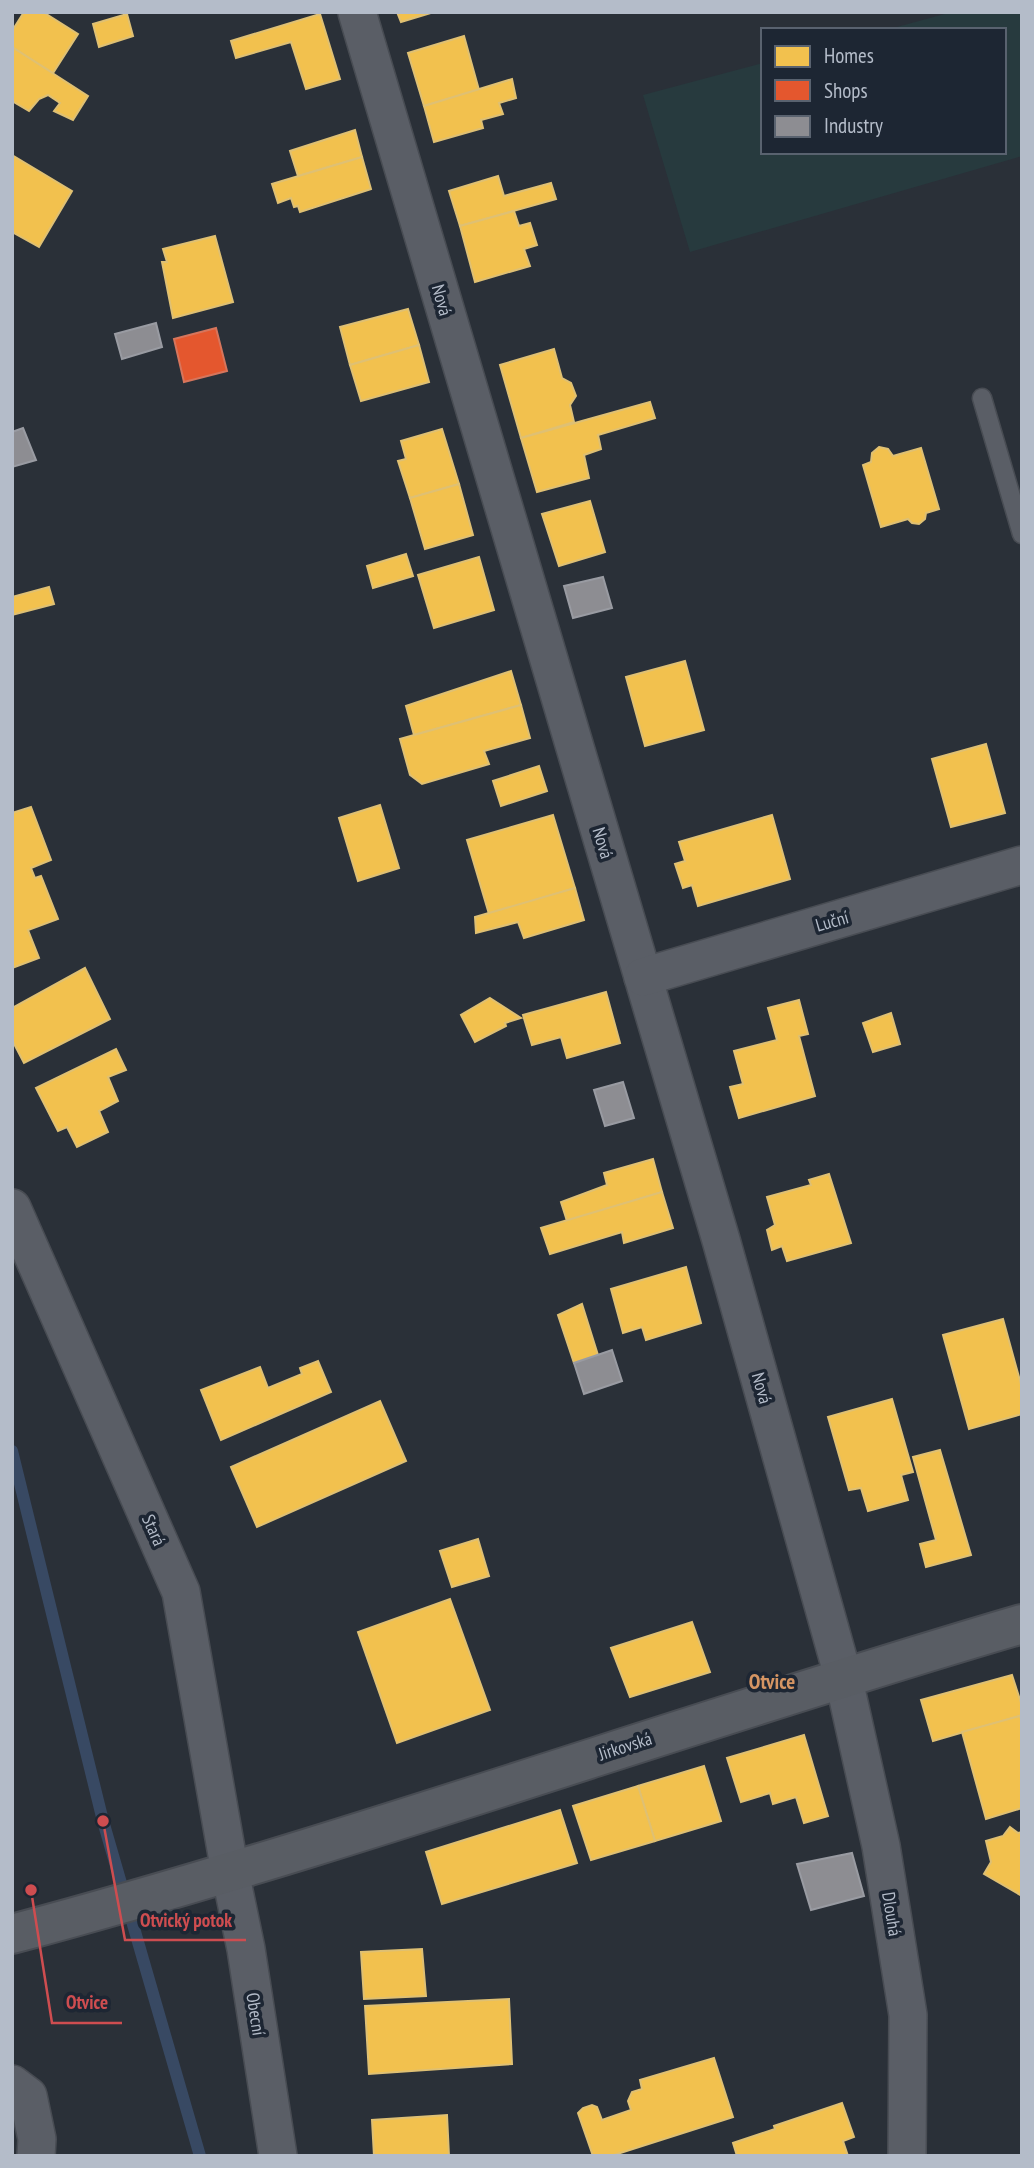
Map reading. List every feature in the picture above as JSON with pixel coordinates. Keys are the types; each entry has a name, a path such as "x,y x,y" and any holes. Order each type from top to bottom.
{"main road":[{"name":"Jirkovská","path":"12,1934 354,1835 843,1676 1022,1624"}],"street":[{"name":"Nová","path":"357,12 724,1253 843,1676"},
{"name":"Luční","path":"643,976 1022,866"},
{"name":"Stará","path":"12,1208 181,1592 230,1872"},
{"name":"Dlouhá","path":"843,1676 881,1846 908,2015 907,2156"},
{"name":"Obecní","path":"230,1872 246,1949 278,2156"},
{"path":"12,2084 28,2095 37,2139 36,2156"}],"lane":[{"path":"982,398 1022,534"}],"green space":[{"path":"952,12 1022,12 1022,156 690,252 643,95 761,64 761,154 1006,154 1006,28 893,28"}],"building: Homes":[{"path":"24,12 43,12 78,34 53,73 12,47 12,31"},
{"path":"397,12 434,12 401,22"},
{"path":"127,14 133,36 99,47 93,24"},
{"path":"320,14 340,79 306,89 291,42 236,58 231,41"},
{"path":"464,36 479,90 424,106 408,53"},
{"path":"12,47 88,96 73,120 54,111 60,103 48,95 39,99 29,111 12,101"},
{"path":"512,79 516,98 499,103 503,114 481,120 483,128 434,142 424,106"},
{"path":"355,130 362,157 298,176 290,151"},
{"path":"12,155 72,191 39,247 12,232"},
{"path":"362,157 371,189 300,212 298,206 294,207 291,198 278,203 272,184"},
{"path":"498,176 504,196 551,183 556,199 460,226 449,191"},
{"path":"514,211 519,226 530,223 537,245 524,249 530,266 475,282 460,226"},
{"path":"215,236 233,302 173,318 162,262 167,262 163,249"},
{"path":"408,309 419,345 350,365 340,327"},
{"path":"419,345 429,382 361,401 350,365"},
{"path":"554,349 562,378 571,383 576,396 570,405 574,422 521,438 500,365"},
{"path":"650,402 655,418 598,435 601,449 584,455 589,478 537,492 521,438"},
{"path":"442,429 459,484 410,498 398,461 406,459 401,441"},
{"path":"879,447 888,449 893,456 921,448 939,509 926,513 925,519 919,524 908,519 881,527 863,465 871,462 872,453"},
{"path":"459,484 473,535 425,549 410,498"},
{"path":"590,501 605,552 559,566 542,514"},
{"path":"406,554 413,576 373,588 367,566"},
{"path":"479,557 494,610 434,628 418,575"},
{"path":"49,587 54,604 12,615 12,597"},
{"path":"685,661 704,730 645,746 626,677"},
{"path":"511,671 521,705 414,735 406,706"},
{"path":"521,705 530,738 484,751 489,764 422,784 410,775 400,739"},
{"path":"986,744 1005,813 951,827 932,759"},
{"path":"539,766 547,791 501,806 493,781"},
{"path":"380,805 399,868 358,881 339,818"},
{"path":"31,807 51,860 31,868 35,878 41,876 58,919 28,930 39,958 12,968 12,813"},
{"path":"553,815 575,888 489,914 467,840"},
{"path":"772,815 790,879 698,906 692,885 683,888 675,864 685,861 679,842"},
{"path":"575,888 584,920 524,938 518,922 476,933 475,917"},
{"path":"85,968 110,1019 24,1063 12,1040 12,1008"},
{"path":"606,992 620,1043 567,1058 561,1037 532,1045 523,1015"},
{"path":"490,998 521,1018 505,1023 506,1026 475,1042 461,1015"},
{"path":"799,1000 808,1034 799,1036 815,1096 739,1118 730,1087 743,1084 734,1051 777,1040 768,1008"},
{"path":"891,1013 900,1044 873,1052 863,1023"},
{"path":"116,1049 126,1070 108,1077 118,1101 99,1111 108,1132 77,1147 67,1127 58,1131 36,1088"},
{"path":"653,1159 662,1192 567,1221 561,1202 607,1185 604,1173"},
{"path":"829,1174 851,1243 787,1261 782,1246 772,1250 767,1230 775,1225 767,1197 811,1185 809,1180"},
{"path":"662,1192 673,1228 624,1243 622,1232 550,1254 541,1228"},
{"path":"686,1267 701,1323 646,1340 642,1327 623,1333 611,1289"},
{"path":"582,1304 598,1355 574,1363 558,1315"},
{"path":"1003,1319 1022,1388 1022,1414 969,1429 943,1335"},
{"path":"318,1361 331,1392 221,1440 201,1390 260,1367 268,1388 302,1374 300,1368"},
{"path":"892,1399 913,1472 901,1475 908,1500 868,1511 861,1488 849,1490 828,1417"},
{"path":"380,1401 406,1461 257,1527 231,1467"},
{"path":"940,1450 971,1555 926,1567 920,1544 936,1540 913,1457"},
{"path":"478,1539 489,1576 452,1587 440,1551"},
{"path":"450,1599 490,1710 397,1743 358,1632"},
{"path":"692,1622 710,1672 630,1697 611,1648"},
{"path":"1012,1675 1022,1706 1022,1715 933,1741 921,1700"},
{"path":"1020,1716 1022,1808 986,1819 962,1732"},
{"path":"804,1735 828,1816 804,1823 796,1797 773,1804 770,1793 741,1802 727,1758"},
{"path":"704,1766 721,1821 655,1841 638,1786"},
{"path":"638,1786 655,1841 591,1860 573,1806"},
{"path":"560,1810 577,1863 442,1904 426,1852"},
{"path":"1010,1827 1018,1833 1022,1832 1022,1896 984,1874 991,1862 986,1841 1003,1836"},
{"path":"422,1949 426,1996 364,1999 361,1952"},
{"path":"509,1999 512,2064 369,2074 365,2006"},
{"path":"714,2058 733,2117 611,2156 593,2156 578,2113 583,2108 592,2105 597,2107 602,2120 631,2110 628,2101 632,2092 642,2089 640,2080"},
{"path":"842,2103 854,2137 843,2141 848,2156 737,2156 733,2143"},
{"path":"447,2115 449,2156 374,2156 372,2120"}],"building: Shops":[{"path":"216,328 227,371 184,382 174,339"}],"building: Industry":[{"path":"156,323 162,347 122,359 115,334"},
{"path":"23,428 36,460 12,467 12,432"},
{"path":"603,577 612,608 573,618 564,586"},
{"path":"623,1082 634,1118 605,1126 594,1090"},
{"path":"612,1350 622,1381 584,1394 574,1363"},
{"path":"852,1853 864,1896 811,1910 797,1864"}],"waterway":[{"path":"12,1451 103,1821 200,2156"}],"place":[{"name":"Otvický potok","path":"103,1821"},
{"name":"Otvice","path":"31,1890"}],"district":[{"name":"Otvice","path":"772,1681"}]}
